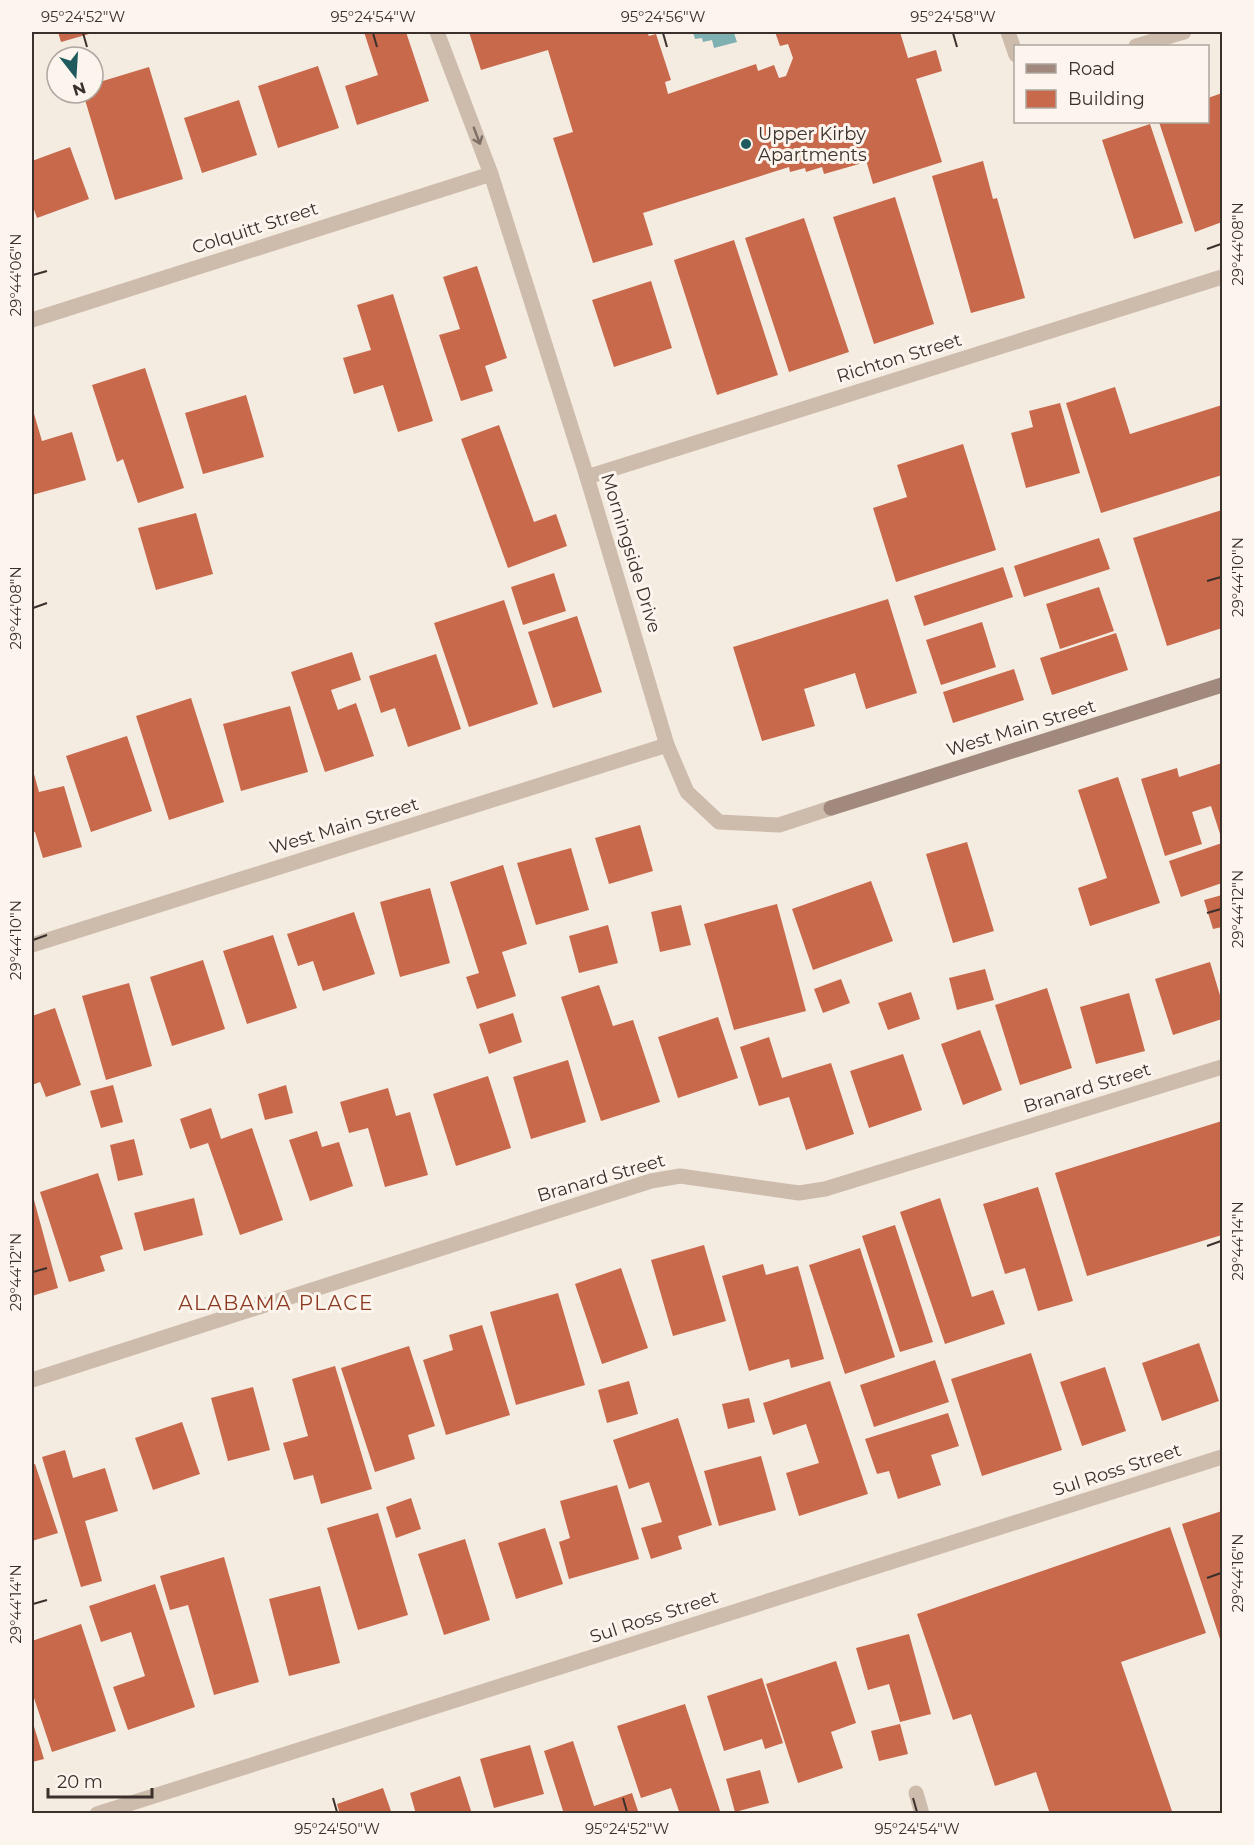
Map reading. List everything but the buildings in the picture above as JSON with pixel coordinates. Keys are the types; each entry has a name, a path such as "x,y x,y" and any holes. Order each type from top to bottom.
{"street":[{"name":"Morningside Drive","path":"437,32 491,174 587,477 667,745 687,792 719,822 779,825 831,808"},
{"path":"1008,32 1014,50"},
{"path":"1139,45 1184,32"},
{"name":"Colquitt Street","path":"32,320 491,174"},
{"name":"Richton Street","path":"587,477 1222,277"},
{"name":"West Main Street","path":"831,808 1222,685"},
{"name":"West Main Street","path":"32,945 667,745"},
{"name":"Branard Street","path":"32,1380 651,1181 680,1176 799,1193 825,1189 1222,1067"},
{"name":"Sul Ross Street","path":"97,1814 1222,1457"},
{"path":"916,1793 922,1814"}],"water":[{"path":"693,32 737,32 734,33 737,42 714,48 712,40 703,42 702,38 695,39"}],"place":[{"name":"Upper Kirby Apartments","path":"746,144"}],"district":[{"name":"ALABAMA PLACE","path":"276,1303"}]}
